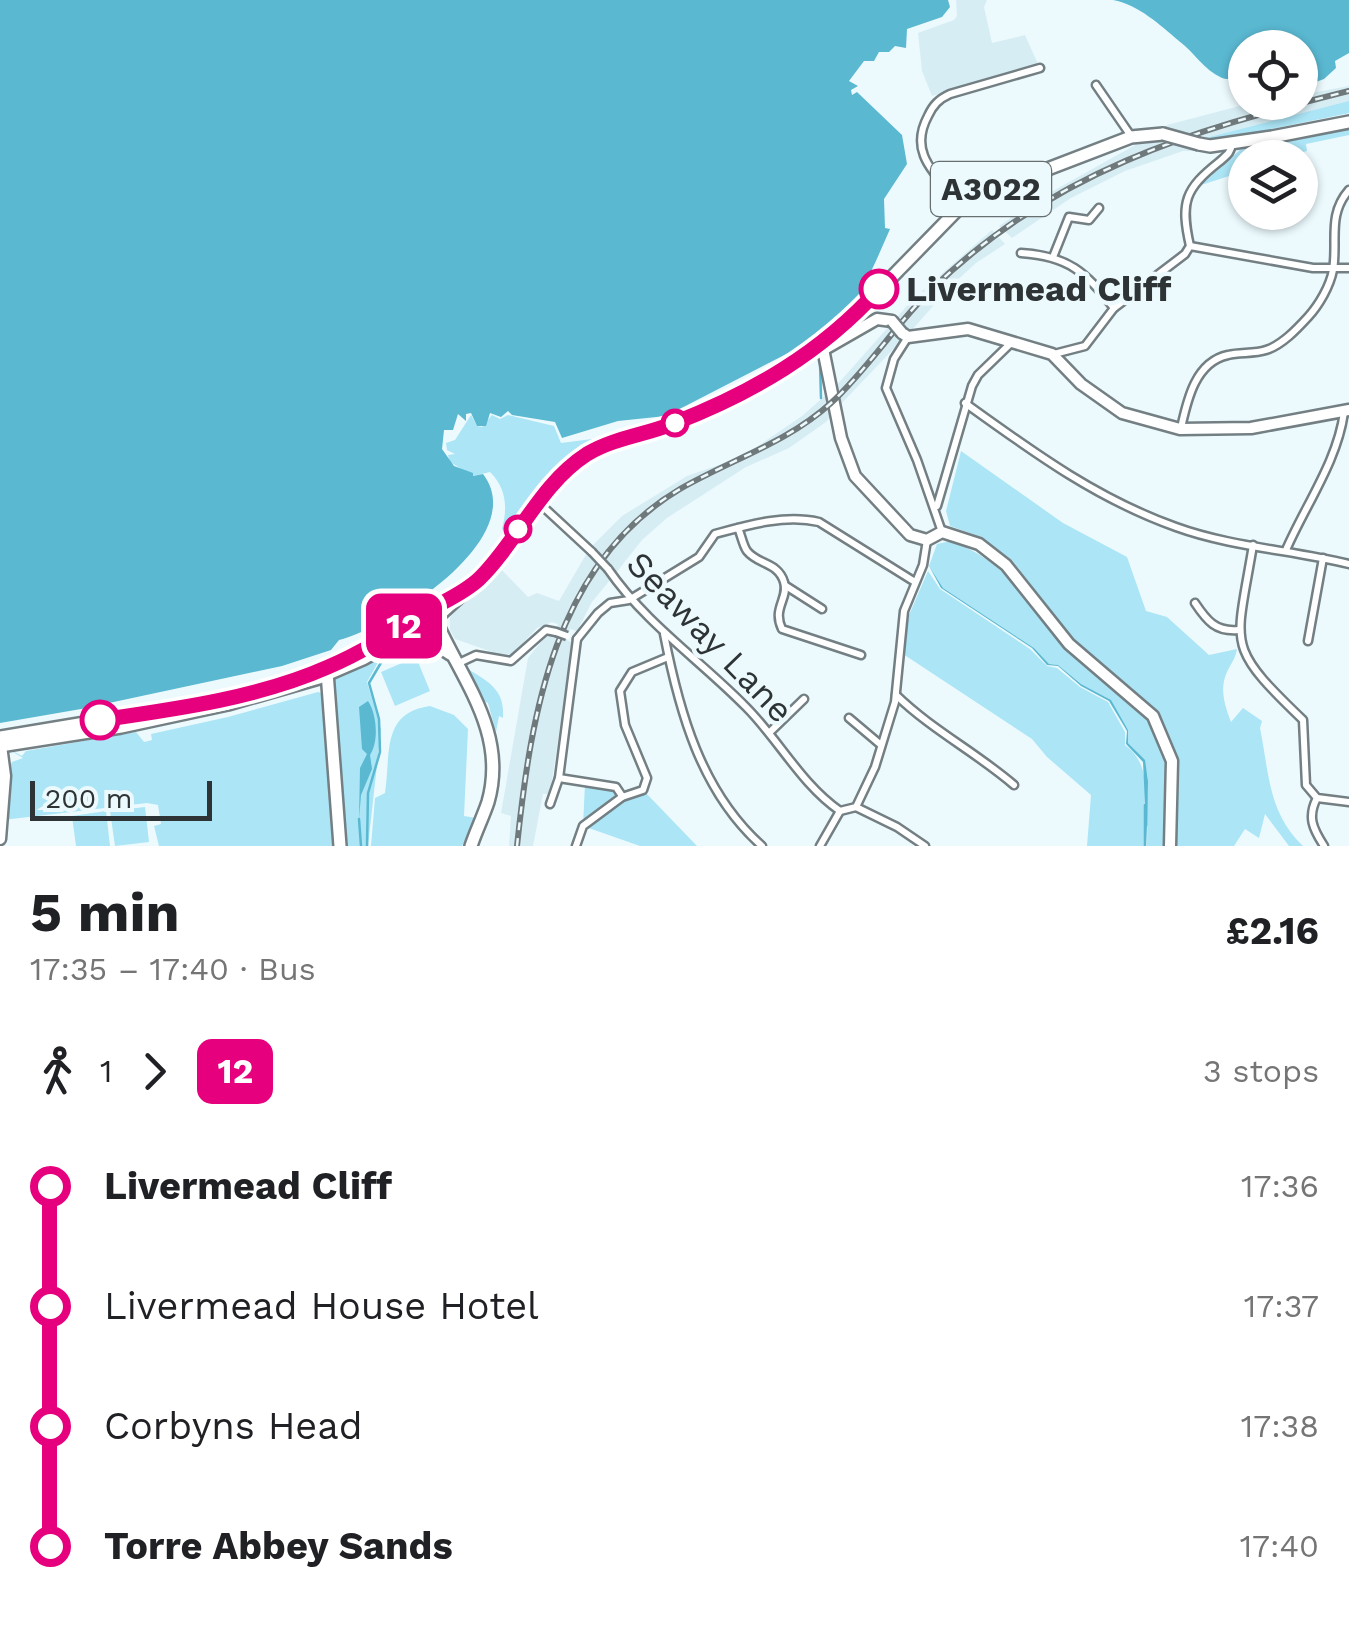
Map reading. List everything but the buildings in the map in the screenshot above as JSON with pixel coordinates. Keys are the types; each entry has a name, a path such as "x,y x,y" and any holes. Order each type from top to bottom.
{"main road":[{"name":"A3022","path":"1244,140 1349,122"},
{"name":"A3022","path":"327,672 396,641 480,579 564,472 597,449 734,398 785,372 822,347 962,204 1006,183 1131,137 1163,134 1199,144 1228,142"},
{"name":"A3022","path":"435,619 464,591"},
{"path":"418,623 435,619 436,638"},
{"name":"A3022","path":"327,672 418,623"},
{"path":"418,623 457,662 480,704 490,740 488,800 471,846"},
{"name":"A3022","path":"396,641 436,638"},
{"path":"1,744 197,704 327,672 340,846"}],"street":[{"path":"962,204 920,151 920,133 932,108 950,94 1040,68"},
{"path":"1096,86 1131,137"},
{"path":"905,335 968,329 1052,354 1085,346 1114,308 1190,246 1185,213 1191,186 1228,154"},
{"path":"1180,429 1191,390 1204,368 1227,355 1266,350 1278,344 1312,313 1334,269 1334,220 1349,190"},
{"path":"1053,257 1069,217 1089,220 1099,208"},
{"path":"1190,246 1313,268 1349,268"},
{"path":"1021,253 1053,257 1079,268 1114,308"},
{"path":"905,335 892,321 877,319 822,347 841,438 855,476 910,534 926,540 942,532 978,544 1006,565 1068,644 1153,716 1172,761 1170,846"},
{"path":"905,335 886,388 942,532"},
{"path":"936,510 966,403 978,375 1011,343"},
{"path":"1052,354 1081,384 1122,414 1180,429 1251,428 1346,410 1329,459 1286,550"},
{"path":"966,403 1052,466 1114,502 1180,529 1349,564"},
{"name":"Seaway Lane","path":"538,502 608,569 629,600 744,704 770,732 812,790 840,811"},
{"path":"550,804 559,778 577,639 610,603 629,600 699,557 715,534 802,518 818,522 915,582"},
{"path":"738,528 748,552 778,569 786,586 807,603 822,608"},
{"path":"856,807 882,746 896,695 900,633 923,565 926,540"},
{"path":"1253,544 1238,630 1241,648 1254,671 1303,720 1306,785 1316,798 1349,802"},
{"path":"1308,641 1323,558"},
{"path":"786,586 778,613 782,629 862,655"},
{"path":"1196,603 1216,628 1238,630"},
{"path":"457,662 476,656 511,661 546,630 577,639"},
{"path":"664,634 685,723 707,773 744,830 762,846"},
{"path":"576,846 584,826 622,796 643,790 648,778 625,725 620,691 632,672 668,657"},
{"path":"896,695 1014,785"},
{"path":"770,732 804,700"},
{"path":"849,718 882,746"},
{"path":"0,839 5,776 1,744"},
{"path":"559,778 616,788 622,796"},
{"path":"1316,798 1310,810 1311,820 1324,846"},
{"path":"820,846 840,811 856,807 897,826 925,846"}],"shaded area":[{"path":"0,0 948,0 950,7 942,17 907,29 906,48 895,46 889,52 879,52 874,61 864,61 849,81 858,86 851,90 852,95 857,92 902,135 907,164 884,199 885,228 890,229 875,262 855,300 830,333 666,416 618,421 562,438 555,422 508,411 501,417 490,413 486,426 477,426 471,413 466,414 466,421 458,414 453,430 444,430 442,449 454,466 473,476 483,474 493,499 488,525 472,551 419,599 362,632 339,640 331,650 282,666 0,723"},
{"path":"956,0 987,0 984,7 992,43 1025,35 1038,64 932,96 922,71 918,33 954,20"},
{"path":"1113,0 1349,0 1349,53 1335,61 1336,68 1318,81 1318,30 1228,30 1225,79 1132,6"},
{"path":"1349,86 1349,113 1318,119 1318,92"},
{"path":"1349,101 1349,113 1318,119 1318,109"},
{"path":"1228,109 1228,120 1314,120 1202,139 1195,151 1183,151 1125,171 1071,198 1012,238 999,226 1144,140 1163,140 1167,125"},
{"path":"1276,120 1315,120 1233,137 1202,139"},
{"path":"1349,128 1349,135 1318,141 1282,140"},
{"path":"1228,161 1228,176 1201,185"},
{"path":"992,230 1005,244 952,285 910,332 905,330 902,340 840,405 836,386 914,298"},
{"path":"827,394 832,414 826,422 789,448 746,467 667,518 642,540 616,573 609,565 605,571 611,579 592,602 577,631 570,629 567,640 571,642 550,794 543,794 533,846 509,846 511,816 501,813 528,658 546,636 555,635 558,624 552,622 537,628 512,655 498,654 455,639 450,618 458,605 481,588 498,566 528,597 537,593 559,601 588,551 591,555 596,551 592,546 622,516 687,476 742,457"},
{"path":"471,415 477,426 482,427 492,415 554,426 561,443 600,438 561,463 538,502 522,510 505,532 504,498 495,478 490,472 473,476 450,462 448,455 455,454 447,450 446,443 455,440"},
{"path":"961,451 1063,523 1127,557 1146,611 1167,617 1209,655 1237,649 1223,685 1231,722 1243,708 1262,721 1260,728 1276,806 1303,846 1289,846 1265,814 1259,838 1245,829 1234,846 1174,846 1179,773 1160,716 1076,644 1012,560 981,537 950,526 946,511"},
{"path":"951,541 1006,575 1068,648 1150,718 1167,764 1167,846 1147,846 1148,827 1144,819 1145,846 1087,846 1091,795 1032,739 903,654 909,615 928,571 940,589 1030,649 1047,666 1057,668 1080,687 1108,702 1125,732 1125,745 1142,767 1144,814 1148,793 1145,767 1128,743 1128,730 1109,699 1081,684 1058,665 1049,664 1034,648 943,588 929,566 937,544"},
{"path":"929,566 943,588 1034,648 1049,664 1058,665 1081,684 1111,700 1128,730 1128,743 1145,760 1147,846 1143,762 1126,744 1127,731 1109,701 1081,686 1058,666 1047,665 1032,648 941,588"},
{"path":"387,646 367,682 381,729 368,846 340,846 328,676"},
{"path":"416,657 430,691 395,706 381,672"},
{"path":"468,669 489,683 501,700 503,718 499,716 496,732 488,703"},
{"path":"318,692 327,695 335,846 159,846 154,826 161,824 158,805 147,803 3,820 5,776 12,762 23,758 3,746 22,756 26,751 136,732 144,742 152,740 151,734"},
{"path":"368,701 376,736 359,819 360,768 367,754 362,749 359,707"},
{"path":"430,706 454,715 468,729 464,816 476,818 462,846 371,846 375,798 385,793 391,737 403,717"},
{"path":"585,784 616,787 622,796 643,790 697,846 640,846 583,826"},
{"path":"145,807 149,842 115,846 110,811"},
{"path":"106,811 110,846 76,846 72,816"}],"waterway":[{"path":"820,363 821,398"},
{"path":"367,846 368,793 380,752 379,719 369,683 382,661"},
{"path":"1145,805 1145,846"},
{"path":"359,819 361,846"}],"railway":[{"path":"517,846 531,745 557,645 577,599 604,557 638,520 680,489 814,417 844,390 931,290 1025,214 1075,185 1179,140 1349,91"}],"bus line":[{"name":"12","path":"100,720 197,704 310,674 352,656 480,579 554,482 571,466 611,442 661,428 775,378 838,330 879,289"}],"place":[{"name":"Livermead Cliff","path":"879,289"}]}
